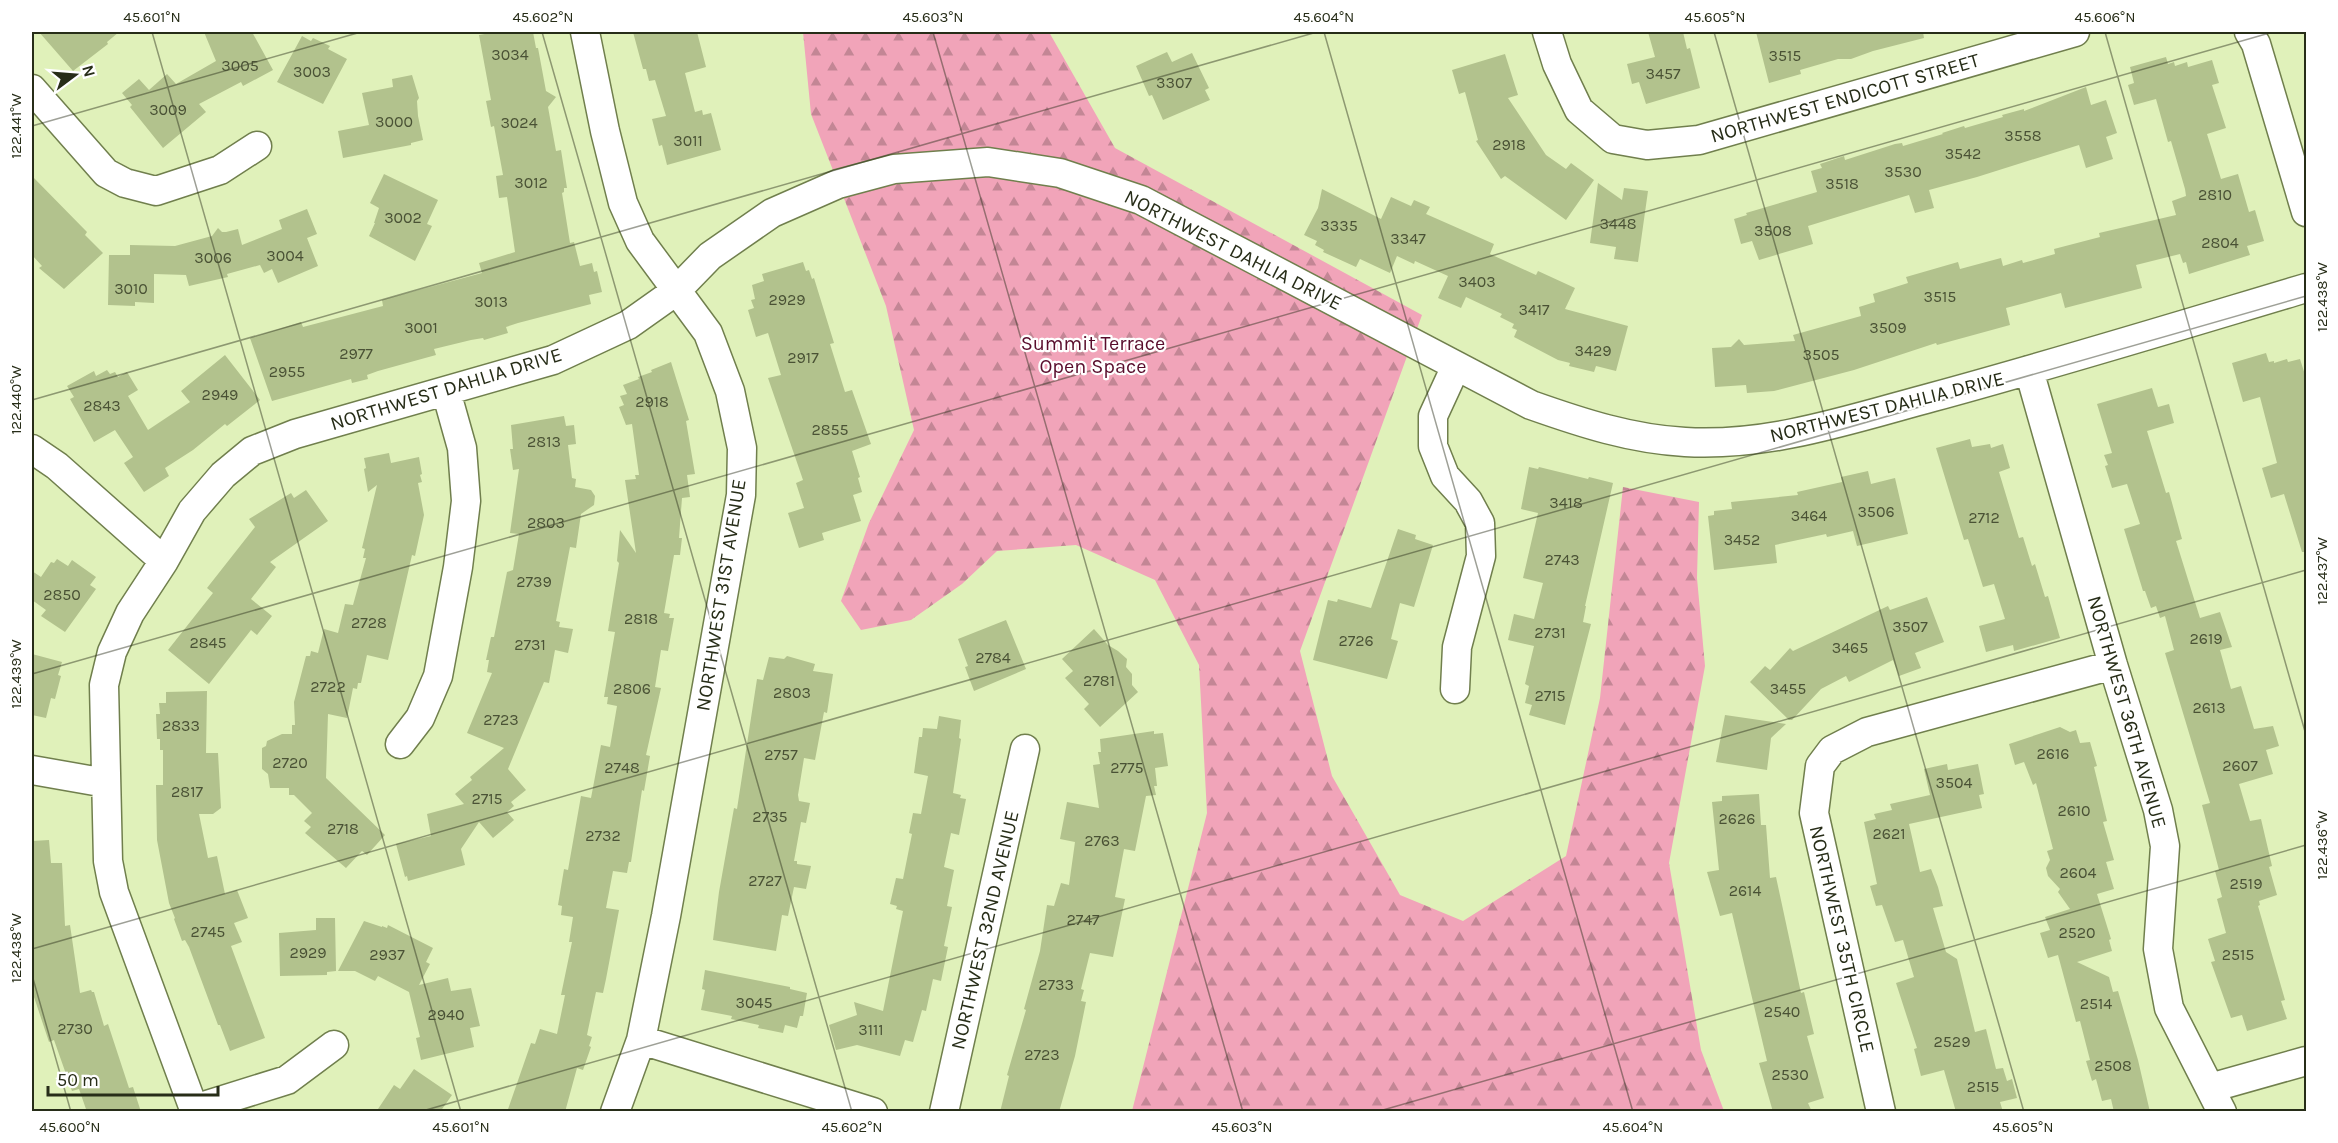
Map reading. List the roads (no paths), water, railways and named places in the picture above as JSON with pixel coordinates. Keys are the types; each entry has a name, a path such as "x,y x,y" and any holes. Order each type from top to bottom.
{"street":[{"name":"NORTHWEST 31ST AVENUE","path":"585,32 605,131 623,203 640,241 708,333 730,392 742,448 741,495 666,916 641,1040 615,1112"},
{"name":"NORTHWEST ENDICOTT STREET","path":"1547,32 1557,64 1579,110 1613,138 1647,145 1699,140 2075,32"},
{"path":"2249,32 2256,44 2307,212"},
{"path":"32,89 106,173 135,185 156,190 220,170 257,146"},
{"name":"NORTHWEST DAHLIA DRIVE","path":"194,1110 114,892 108,861 104,685 112,652 130,613 192,512 223,475 252,452 295,434 553,360 628,325 676,291 710,256 772,213 838,184 894,170 988,162 1060,173 1141,200 1531,405 1589,426 1645,438 1686,442 1749,441 1805,432 2029,370 2307,288"},
{"path":"1455,689 1457,647 1481,556 1480,523 1468,501 1445,476 1433,446 1433,416 1456,366"},
{"name":"NORTHWEST 36TH AVENUE","path":"2029,370 2113,665 2158,810 2165,846 2158,949 2169,1008 2216,1100"},
{"path":"400,744 420,718 438,676 458,567 466,501 462,448 446,392"},
{"path":"32,449 57,466 164,561"},
{"name":"NORTHWEST 35TH CIRCLE","path":"1881,1112 1814,813 1820,766 1832,750 1867,732 2113,665"},
{"name":"NORTHWEST 32ND AVENUE","path":"944,1112 1025,749"},
{"path":"32,770 106,783"},
{"path":"641,1040 873,1112"},
{"path":"194,1110 287,1080 334,1045"},
{"path":"2216,1100 2307,1061"}],"park label":[{"name":"Summit Terrace Open Space","path":"1093,354"}]}
